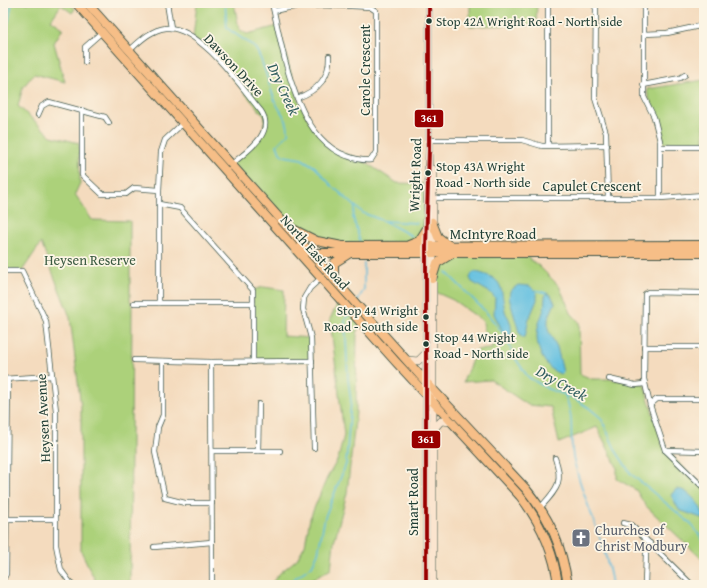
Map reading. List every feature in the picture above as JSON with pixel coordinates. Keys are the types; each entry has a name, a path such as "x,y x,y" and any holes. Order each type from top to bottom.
{"main road":[{"name":"North East Road","path":"76,3 432,402 509,484 533,513 550,548 558,585"},
{"name":"North East Road","path":"87,3 196,123 426,382 526,489 548,520 560,546 568,585"},
{"name":"Wright Road","path":"429,3 429,150 426,230 432,279 432,402"},
{"name":"Wright Road","path":"426,395 429,250 433,198 433,3"},
{"path":"118,50 130,50 130,62"},
{"path":"182,108 183,123 196,123"},
{"path":"432,222 438,237 451,250 436,263 432,279"},
{"name":"McIntyre Road","path":"286,225 309,238 325,244 342,246 405,246 429,250"},
{"path":"405,246 418,241 426,230"},
{"name":"McIntyre Road","path":"451,250 704,245"},
{"name":"McIntyre Road","path":"295,248 312,253 429,250 704,253"},
{"path":"334,279 334,263 350,253"},
{"path":"407,360 418,361 426,353"},
{"name":"Smart Road","path":"426,395 426,585"},
{"name":"Smart Road","path":"432,402 433,585"},
{"path":"433,430 441,421 452,422"},
{"path":"533,513 540,508"},
{"path":"548,520 553,545 550,548"}],"street":[{"path":"130,50 148,35 161,29 171,28 167,3"},
{"path":"272,3 297,98 309,94 318,86 328,70 328,56"},
{"path":"548,3 548,145"},
{"path":"592,3 596,8 595,98 602,114 607,145 608,197"},
{"path":"644,3 643,85 644,97 654,117 661,147 660,198"},
{"name":"Carole Crescent","path":"274,11 292,7 370,7 376,11 376,152 371,160 364,161 351,157 331,147 306,117 297,98"},
{"path":"644,34 667,33 704,25"},
{"name":"Dawson Drive","path":"171,28 182,31 208,49 253,100 265,117 266,128 262,137 232,164"},
{"path":"85,62 85,47 102,32"},
{"path":"643,85 680,78 685,75"},
{"path":"38,115 42,106 49,102 105,116 109,123"},
{"path":"82,110 82,175 102,194 126,194 134,188 159,190"},
{"path":"159,303 159,190 161,148 168,137 183,123"},
{"path":"433,140 522,140 542,146 607,145"},
{"path":"661,147 704,147"},
{"name":"Capulet Crescent","path":"433,198 660,198 704,195"},
{"path":"159,204 180,208 253,290 253,362"},
{"name":"Heysen Avenue","path":"3,271 22,271 46,321 56,411 56,545 60,570 72,585"},
{"path":"314,448 311,338 303,310 304,298 310,288 321,278"},
{"path":"704,293 648,292 645,294 644,347 644,384 665,450 704,488"},
{"path":"134,303 253,303"},
{"path":"644,347 704,347"},
{"path":"134,360 253,362 312,360"},
{"path":"163,361 163,415 158,427 155,452 165,498 185,503 212,503"},
{"path":"211,362 212,585"},
{"path":"3,580 6,574 7,519 6,380 52,376"},
{"path":"609,379 635,384 644,384"},
{"path":"650,404 657,399 704,399"},
{"path":"258,451 259,404"},
{"path":"665,450 704,451"},
{"path":"212,451 280,451"},
{"path":"540,508 553,493 558,483 560,472 554,458"},
{"path":"7,519 56,519"},
{"path":"624,523 631,525 692,585"},
{"path":"154,547 212,542"},
{"path":"645,585 646,553 650,543"}],"green space":[{"name":"Heysen Reserve","path":"5,3 70,3 75,9 72,13 61,5 51,20 63,28 54,43 65,82 34,74 23,87 18,106 51,136 79,143 80,183 75,194 92,220 130,221 130,300 132,306 130,585 91,585 96,582 81,551 81,407 70,317 41,243 22,271 3,271 3,18"},
{"path":"197,3 234,3 239,29 247,34 278,26 299,101 312,127 333,149 362,160 397,183 427,184 424,234 407,246 329,243 286,225 232,164 263,134 265,117 209,50 193,38"},
{"path":"470,3 537,3 536,25 470,26"},
{"path":"704,80 704,143 664,143 659,120 648,96 647,89"},
{"path":"452,253 523,254 539,266 559,286 571,313 579,322 580,374 592,379 609,379 644,384 663,447 704,488 704,561 645,505 636,490 617,479 617,467 597,427 559,443 551,407 528,405 491,380 463,382 476,350 492,349 492,338 484,331 483,321 453,300 435,292 434,269"},
{"path":"263,287 284,290 283,336 311,338 312,361 253,362 253,290"},
{"path":"340,299 361,322 357,332 356,412 347,493 334,542 331,569 303,585 270,585 280,573 297,559 305,545 310,518 327,478 338,459 344,435 330,319"}],"water":[{"path":"476,272 492,278 500,285 505,311 511,325 509,344 494,314 495,298 491,293 472,282 470,278 472,273"},
{"path":"518,285 530,286 537,293 537,300 529,319 525,337 522,337 519,332 509,298 510,291"},
{"path":"546,293 551,295 555,303 548,319 548,330 557,347 563,372 561,374 551,368 543,359 537,342 539,322 544,309"},
{"path":"676,489 690,495 698,504 704,519 679,510 671,495"}],"waterway":[{"path":"3,51 12,3"},
{"name":"Dry Creek","path":"225,3 227,28 255,48 261,60 276,103 286,121 288,134 277,145 280,153 284,156 302,159 315,167 331,185 363,213 384,221 412,236"},
{"path":"355,207 353,217 360,241"},
{"path":"385,221 417,223"},
{"path":"357,302 364,289 364,263"},
{"name":"Dry Creek","path":"446,272 486,312 506,337"},
{"path":"535,290 546,293"},
{"path":"285,585 312,566 318,553 325,517 346,464 351,401 348,379 345,319 350,313"},
{"name":"Dry Creek","path":"508,342 513,355 528,377 548,389 572,397 601,418 616,451 631,474 691,524 704,541"},
{"path":"565,395 570,413 572,452 574,461 583,492 605,553 612,585"}],"transit line":[{"name":"361","path":"426,585 426,247 429,150 429,3"}],"place":[{"name":"Stop 42A Wright Road - North side","path":"429,21"},
{"name":"Stop 43A Wright Road - North side","path":"428,173"},
{"name":"Stop 44 Wright Road - South side","path":"426,317"},
{"name":"Stop 44 Wright Road - North side","path":"426,344"},
{"name":"Churches of Christ Modbury","path":"581,538"}]}
